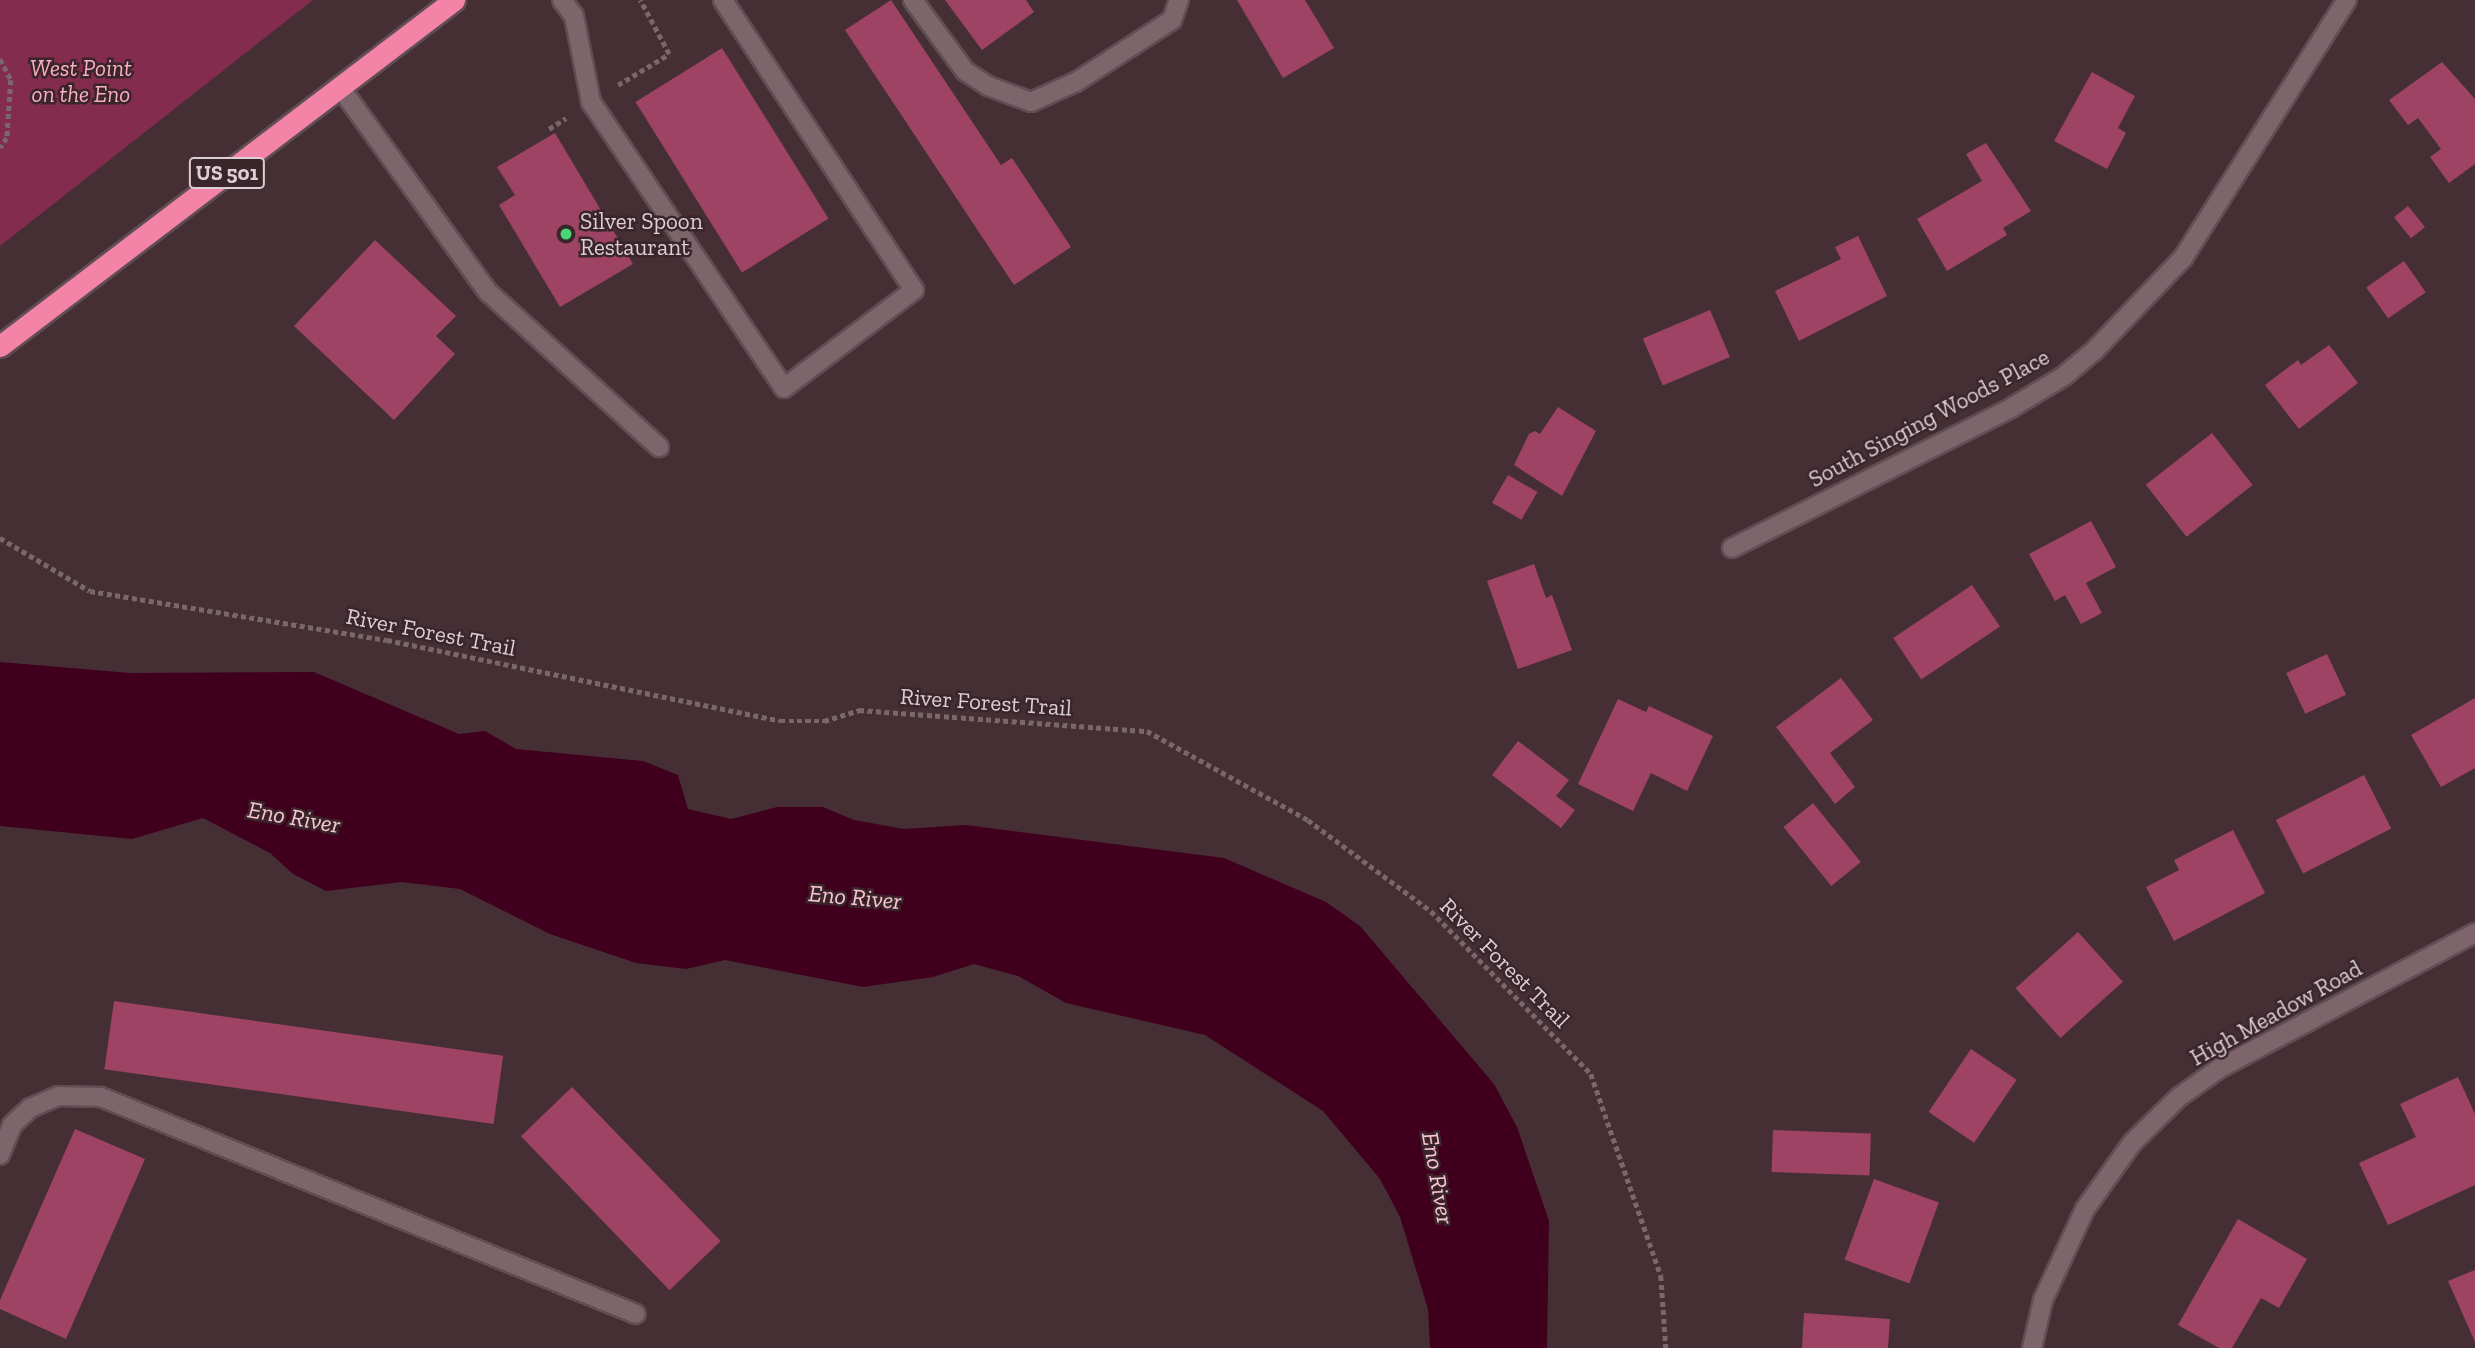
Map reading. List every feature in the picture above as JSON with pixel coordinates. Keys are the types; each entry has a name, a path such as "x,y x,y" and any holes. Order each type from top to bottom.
{"highway":[{"name":"US 501","path":"0,346 454,0"}],"street":[{"path":"562,0 574,16 591,102 784,388 914,290 723,0"},
{"path":"913,0 965,71 988,86 1031,102 1076,82 1172,20 1179,0"},
{"name":"South Singing Woods Place","path":"1732,548 2011,408 2064,376 2094,351 2183,258 2347,0"},
{"path":"340,87 488,292 659,447"},
{"name":"High Meadow Road","path":"2032,1348 2043,1300 2085,1209 2132,1143 2179,1097 2220,1068 2475,933"},
{"path":"0,1155 12,1125 30,1108 58,1096 101,1097 636,1314"}],"path":[{"path":"549,129 669,54 639,0"},
{"path":"0,59 11,80 7,138 0,148"},
{"name":"River Forest Trail","path":"0,538 90,591 387,640 780,721 824,721 859,710 1147,731 1308,820 1431,911 1591,1074 1661,1276 1666,1348"}],"green space":[{"name":"West Point on the Eno","path":"0,0 313,0 0,246"}],"water":[{"name":"Eno River","path":"0,662 130,673 314,672 459,734 485,731 516,749 643,761 678,775 688,809 731,819 777,807 823,807 854,820 904,829 966,825 1224,858 1326,902 1360,926 1494,1084 1517,1127 1549,1221 1547,1348 1430,1348 1428,1309 1400,1217 1380,1179 1323,1111 1205,1035 1066,1003 1018,976 974,964 933,977 863,987 725,960 686,969 636,963 550,934 460,889 402,882 326,891 293,874 270,853 203,818 132,839 0,826"}],"building":[{"path":"891,0 1001,165 1012,158 1071,247 1014,285 845,30"},
{"path":"945,0 1026,0 1034,12 982,50"},
{"path":"1237,0 1305,0 1334,48 1283,78"},
{"path":"722,48 829,218 742,273 635,102"},
{"path":"2442,62 2475,99 2475,164 2449,183 2430,157 2441,149 2418,118 2408,125 2389,100"},
{"path":"2092,72 2135,96 2118,128 2126,133 2107,169 2054,141"},
{"name":"Silver Spoon Restaurant","path":"555,133 633,264 560,307 499,205 515,195 497,167"},
{"path":"1986,143 2031,211 2003,228 2007,235 1947,271 1917,219 1982,181 1966,154"},
{"path":"2408,206 2425,227 2411,238 2394,217"},
{"path":"1858,236 1887,296 1799,341 1775,291 1841,259 1835,247"},
{"path":"375,240 456,316 436,336 455,354 394,420 294,326"},
{"path":"2404,261 2426,292 2388,319 2366,287"},
{"path":"1710,310 1730,357 1663,385 1643,339"},
{"path":"2329,345 2358,383 2299,429 2265,385 2298,360 2301,365"},
{"path":"1558,407 1596,431 1562,496 1514,465 1529,434 1535,431 1540,434"},
{"path":"2212,433 2253,485 2186,537 2146,485"},
{"path":"1508,475 1537,492 1521,520 1492,503"},
{"path":"2091,521 2116,567 2086,583 2102,613 2081,624 2065,595 2055,601 2029,554"},
{"path":"1534,564 1546,598 1552,595 1572,650 1518,669 1487,581"},
{"path":"1972,585 2000,626 1921,680 1893,638"},
{"path":"2327,654 2346,695 2305,714 2286,673"},
{"path":"1841,678 1873,720 1830,753 1855,787 1835,804 1776,727"},
{"path":"2475,698 2475,768 2441,787 2411,735"},
{"path":"1618,699 1646,712 1649,706 1713,736 1687,791 1651,773 1633,811 1578,784"},
{"path":"1518,741 1569,780 1556,796 1575,810 1561,828 1492,775"},
{"path":"2364,775 2391,828 2303,873 2276,820"},
{"path":"1813,803 1861,862 1831,886 1783,827"},
{"path":"2233,830 2265,893 2174,941 2146,887 2179,870 2174,860"},
{"path":"2078,932 2123,982 2060,1038 2016,988"},
{"path":"114,1001 503,1056 494,1124 104,1069"},
{"path":"1971,1049 2017,1080 1974,1143 1929,1112"},
{"path":"2458,1077 2475,1114 2475,1185 2388,1225 2359,1163 2416,1137 2400,1104"},
{"path":"572,1087 721,1241 670,1290 521,1136"},
{"path":"75,1129 145,1159 66,1339 0,1309 0,1300"},
{"path":"1773,1130 1871,1133 1869,1175 1772,1172"},
{"path":"1874,1179 1939,1203 1909,1283 1845,1260"},
{"path":"2238,1219 2307,1259 2279,1308 2261,1298 2232,1348 2219,1348 2178,1325"},
{"path":"2475,1270 2475,1342 2448,1281"},
{"path":"1804,1313 1890,1319 1888,1348 1802,1348"}],"place":[{"name":"Silver Spoon Restaurant","path":"566,234"}]}
